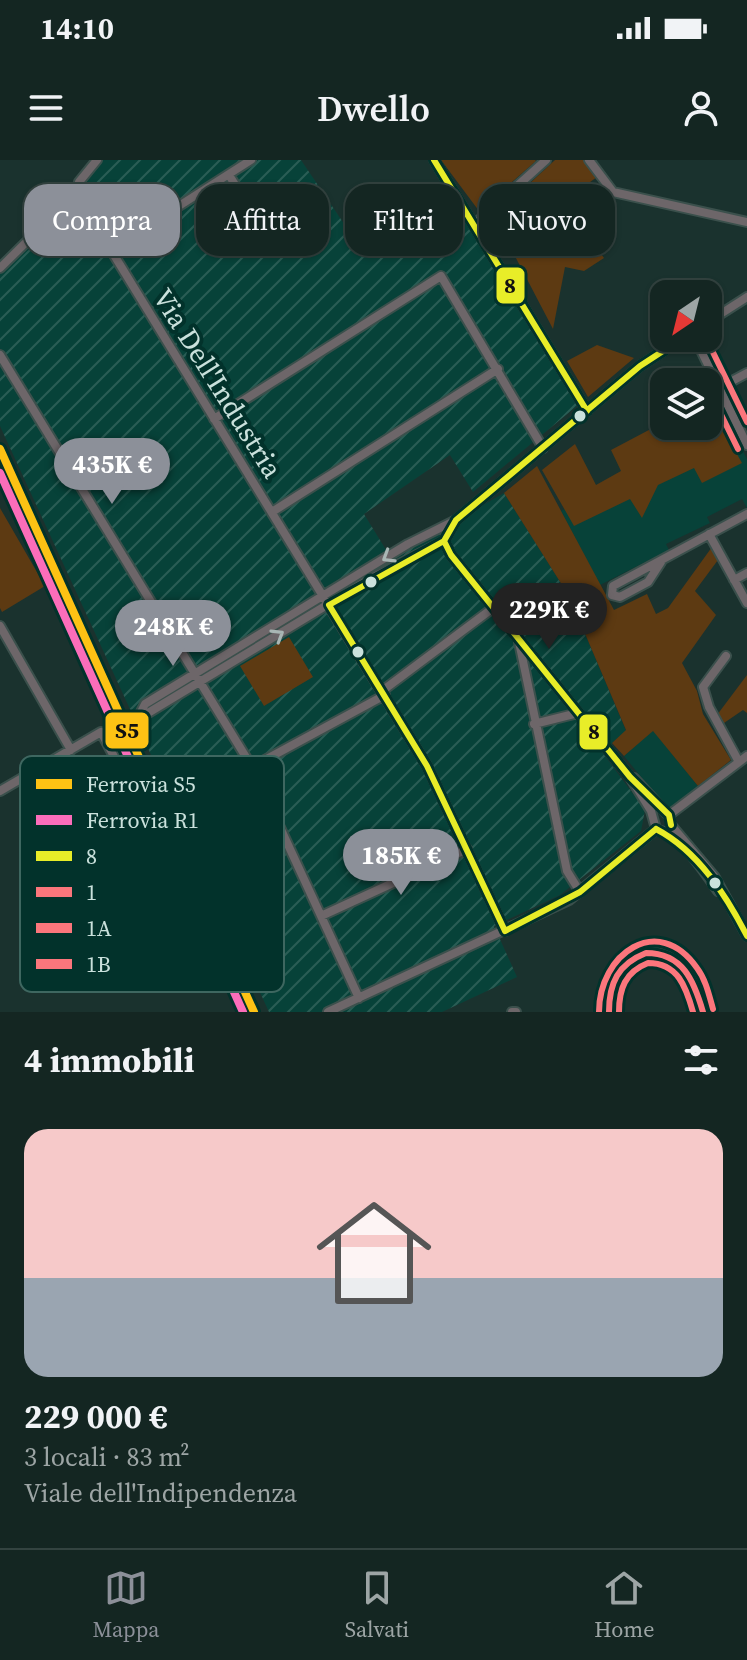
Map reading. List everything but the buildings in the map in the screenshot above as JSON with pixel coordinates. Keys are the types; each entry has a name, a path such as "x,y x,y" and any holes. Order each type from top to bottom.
{"street":[{"path":"80,184 97,160"},
{"path":"180,206 251,160"},
{"path":"434,160 587,411"},
{"path":"475,224 546,160"},
{"path":"589,160 613,192 747,222"},
{"path":"229,175 235,184"},
{"path":"0,268 24,244"},
{"name":"Via Dell'Industria","path":"114,256 427,766 505,931"},
{"path":"214,419 441,276 543,448"},
{"path":"722,313 747,297"},
{"path":"456,520 446,522 145,704 141,712 143,716 329,605 444,541 456,520 640,366 662,352"},
{"path":"0,355 246,756"},
{"path":"272,512 498,369"},
{"path":"722,391 747,373"},
{"path":"722,394 747,445"},
{"path":"661,562 648,582 620,597 612,595 613,586 747,514"},
{"path":"709,534 747,603"},
{"path":"444,541 451,555 493,608 630,777 635,779 661,814 663,828 714,876 747,936"},
{"path":"734,580 747,573"},
{"path":"271,756 383,693 493,608"},
{"path":"0,626 71,750"},
{"path":"518,638 567,871 580,892"},
{"path":"661,814 743,759 709,707 703,687 726,656"},
{"path":"534,724 578,713"},
{"path":"61,756 101,732 114,756"},
{"path":"0,791 20,779"},
{"path":"661,814 663,828"},
{"path":"328,1012 505,931 580,892 663,828"},
{"path":"284,836 359,998"},
{"path":"321,916 467,849"},
{"path":"609,1012 609,989 617,971 630,959 652,954 672,959 686,970 703,1012"}],"shaded area":[{"path":"103,160 301,160 317,184 196,184 196,256 329,256 329,202 345,225 345,256 463,256 463,214 479,241 479,256 488,256 578,405 473,492 450,455 364,514 391,558 504,493 569,596 626,731 602,752 645,810 641,831 560,895 494,926 517,977 442,1012 269,1012 260,992 284,992 284,756 151,756 0,426 0,270 24,249 24,256 180,256 180,184 84,184"},
{"path":"441,160 536,161 510,184 479,184 479,211 463,190 463,184 459,184"},
{"path":"555,160 584,160 597,177 587,184 529,184"},
{"path":"515,256 603,256 604,258 584,271 565,267 553,329"},
{"path":"597,345 634,358 588,397 567,361"},
{"path":"729,424 747,459 747,508 742,499 707,517 710,523 666,544 669,550 600,585 561,511 698,440 722,440 722,428"},
{"path":"722,428 742,463 702,483 694,468 658,485 642,518 630,499 574,526 542,470 575,444 596,485 621,471 611,450 650,429 650,440 722,440"},
{"path":"537,466 614,610 647,594 656,614 668,608 712,547 718,560 695,591 716,615 682,663 697,691 703,714 731,760 698,786 653,731 624,756 612,743 626,730 569,596 504,493"},
{"path":"0,508 45,586 2,612 0,608"},
{"path":"289,637 313,677 264,706 240,666"},
{"path":"747,675 747,713 743,710 724,723 717,715"},
{"path":"653,730 698,786 668,810 624,756"}],"rail line":[{"name":"S5","path":"0,449 139,756"},
{"name":"R1","path":"0,473 128,756"},
{"name":"R1","path":"234,992 243,1012"},
{"name":"S5","path":"245,992 254,1012"}],"transit line":[{"name":"8","path":"434,160 587,411"},
{"name":"8","path":"656,829 580,892 505,931 427,766 329,605 444,541 456,520 640,366 662,352"},
{"name":"1A","path":"713,352 747,422"},
{"name":"1","path":"722,416 738,449"},
{"name":"8","path":"444,541 451,555 630,777 669,815 671,825"},
{"name":"8","path":"656,829 698,862 730,905 747,936"},
{"name":"1A","path":"599,1012 609,973 633,947 649,942 665,943 682,951 700,973 713,1009"},
{"name":"1B","path":"609,1012 617,976 628,963 646,953 659,954 678,963 691,980 703,1012"},
{"name":"1","path":"619,1012 625,982 634,971 648,963 667,967 674,972 684,986 693,1012"}]}
